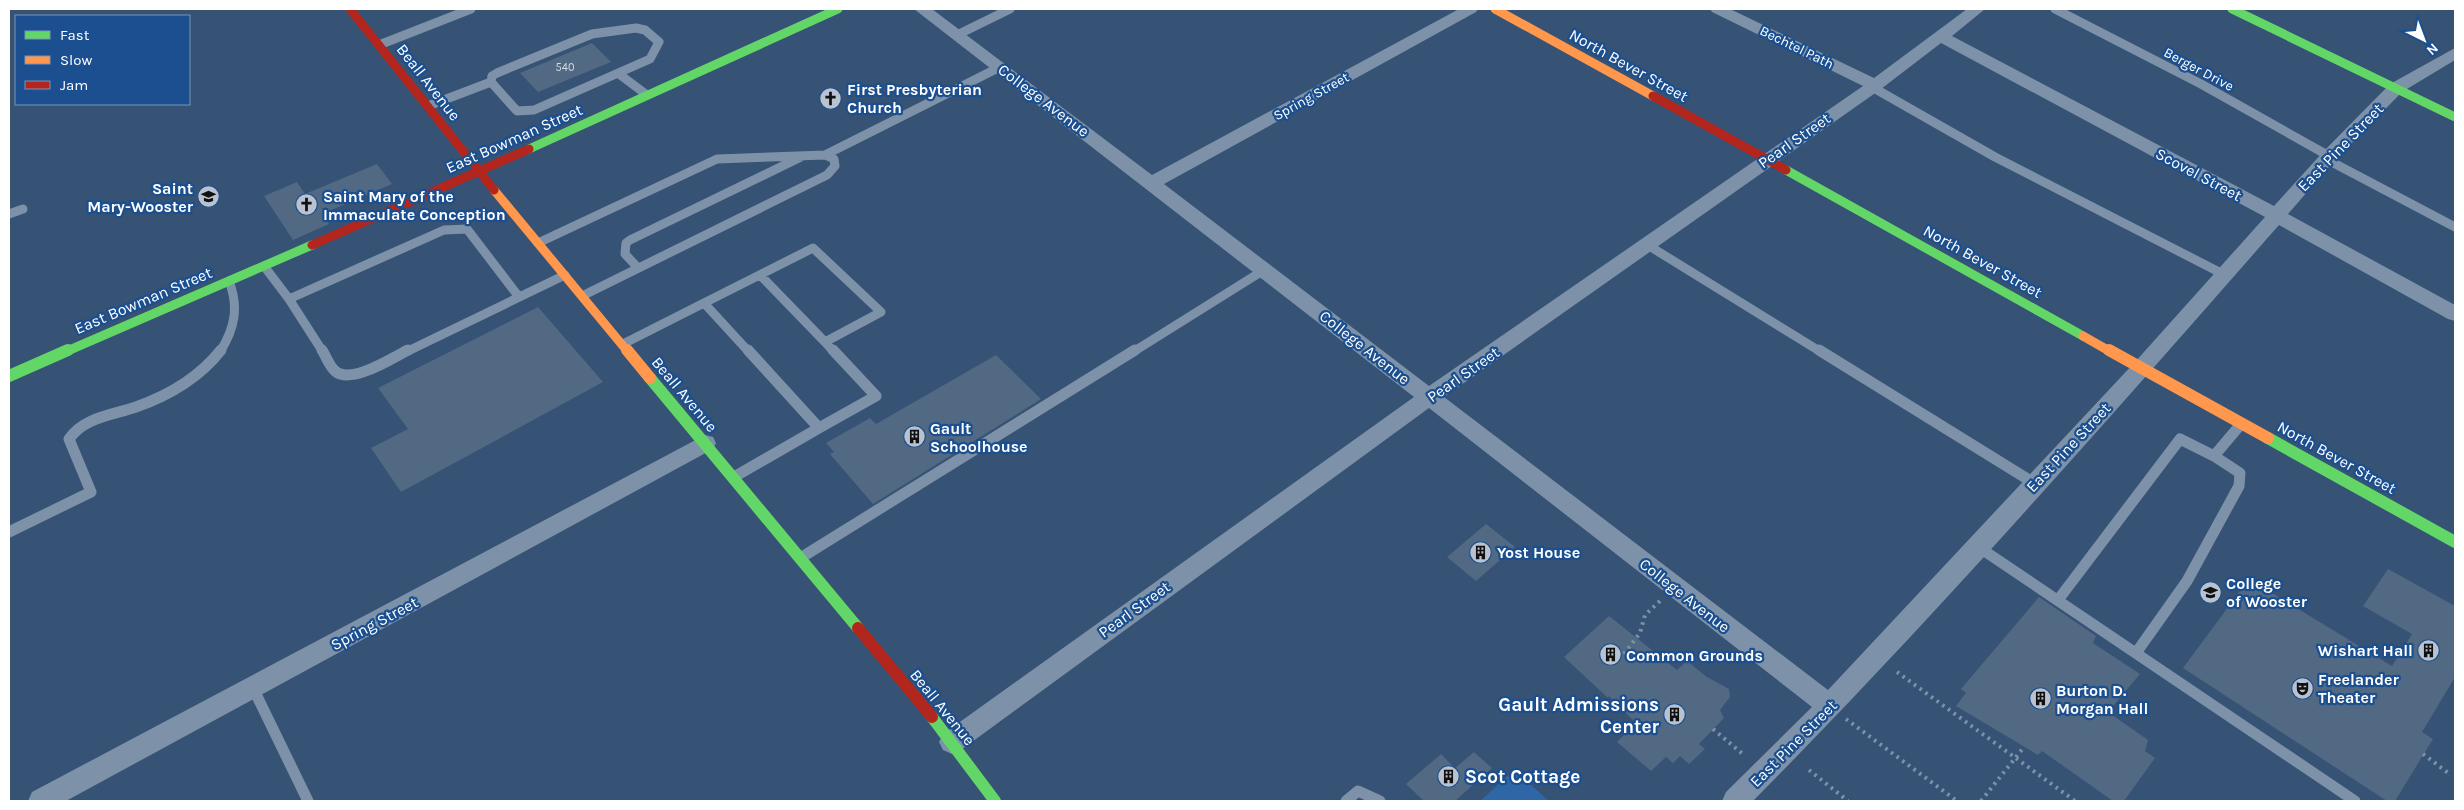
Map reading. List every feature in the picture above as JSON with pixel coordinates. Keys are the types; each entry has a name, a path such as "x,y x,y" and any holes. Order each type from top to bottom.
{"main road":[{"name":"Beall Avenue","path":"350,9 479,172 952,742 995,801"},
{"name":"East Bowman Street","path":"9,376 479,172 838,9"},
{"name":"North Bever Street","path":"1495,9 2455,542"},
{"path":"2232,9 2455,117"}],"street":[{"name":"College Avenue","path":"922,9 1152,183 1830,706"},
{"name":"Spring Street","path":"1152,183 1470,9"},
{"name":"Bechtel Path","path":"1718,9 1873,86"},
{"name":"Pearl Street","path":"952,742 1646,244 1942,37 1977,9"},
{"name":"Scovel Street","path":"1942,37 2276,215 2455,314"},
{"name":"East Pine Street","path":"1735,801 1830,706 2142,367 2328,158 2396,88 2455,52"},
{"name":"Spring Street","path":"41,801 705,443"}],"lane":[{"path":"379,44 471,9"},
{"path":"957,35 1010,9"},
{"name":"Berger Drive","path":"2055,9 2201,84 2328,158 2455,227"},
{"path":"636,28 645,30 659,42 654,56 645,63 534,110 517,111 491,82 492,76 497,73 592,34 636,28"},
{"path":"825,155 1000,67"},
{"path":"619,74 647,95"},
{"path":"428,106 491,82"},
{"path":"1873,86 1995,157 2223,274"},
{"path":"538,243 717,159 825,155 834,158 835,166 827,175 582,296"},
{"path":"638,268 626,254 626,243 630,240 804,156"},
{"path":"9,214 23,208"},
{"path":"289,299 444,230 455,228 467,229 519,297"},
{"path":"1646,244 2034,483"},
{"path":"623,344 813,248 881,312 825,342"},
{"path":"264,266 289,299 335,372 346,375 357,375 565,275"},
{"path":"800,558 1264,270"},
{"path":"733,477 876,396 760,275"},
{"path":"9,532 91,492 69,439 73,432 83,424 149,403 175,390 206,368 223,349 237,310 237,300 229,281"},
{"path":"704,303 820,429"},
{"path":"2214,456 2242,423"},
{"path":"2058,600 2180,439 2214,456 2240,473 2239,486 2187,581 2136,653"},
{"path":"1977,546 2355,801"},
{"path":"253,688 308,801"},
{"path":"1346,801 1358,790 1380,801"}],"path":[{"path":"1624,654 1640,633 1645,615 1660,600"},
{"path":"1897,672 2075,801"},
{"path":"1830,706 1956,801"},
{"path":"1713,729 1744,755"},
{"path":"1981,801 2014,757 2024,747"},
{"path":"2423,754 2451,775"},
{"path":"1809,770 1848,801"}],"shaded area":[{"path":"1514,770 1549,801 1480,801"}],"building":[{"path":"592,43 611,62 538,92 520,73"},
{"name":"Saint Mary of the Immaculate Conception","path":"377,164 392,184 322,214 329,224 293,240 264,196 297,182 305,194"},
{"path":"538,307 603,382 401,492 371,448 408,429 378,388"},
{"name":"Gault Schoolhouse","path":"996,355 1041,399 873,504 830,454 834,452 826,443 870,418 876,424"},
{"name":"Yost House","path":"1486,524 1515,547 1476,581 1447,557"},
{"name":"Freelander Theater","path":"2388,569 2455,606 2455,677 2422,732 2433,739 2395,801 2387,801 2183,668 2249,579 2392,666 2412,634 2363,606"},
{"name":"Burton D. Morgan Hall","path":"2039,597 2096,636 2093,643 2140,674 2108,712 2148,740 2145,751 2155,758 2124,801 2113,801 2042,751 2038,755 1956,706 1966,693 1961,689"},
{"path":"1609,616 1677,670 1687,661 1707,677 1729,689 1730,697 1720,710 1724,718 1699,744 1705,749 1689,764 1680,756 1673,763 1666,757 1651,771 1617,742 1636,723 1609,696 1608,698 1564,657"},
{"name":"Scot Cottage","path":"1474,752 1492,768 1455,801 1424,801 1406,784 1441,754 1455,768"}],"traffic: fast":[{"path":"529,149 838,9"},
{"path":"2232,9 2455,117"},
{"path":"1786,170 2083,336"},
{"path":"9,376 312,245"},
{"path":"650,378 858,628"},
{"path":"2268,438 2455,542"},
{"path":"932,717 995,801"}],"traffic: slow":[{"path":"1495,9 1653,96"},
{"path":"494,190 650,378"},
{"path":"2083,336 2268,438"}],"traffic: jam":[{"path":"350,9 494,190"},
{"path":"1653,96 1786,170"},
{"path":"312,245 529,149"},
{"path":"858,628 932,717"}],"place":[{"name":"First Presbyterian Church","path":"831,98"},
{"name":"Saint Mary-Wooster","path":"209,197"},
{"name":"Saint Mary of the Immaculate Conception","path":"307,205"},
{"name":"Gault Schoolhouse","path":"914,437"},
{"name":"Yost House","path":"1481,552"},
{"name":"College of Wooster","path":"2210,592"},
{"name":"Wishart Hall","path":"2429,650"},
{"name":"Common Grounds","path":"1610,655"},
{"name":"Freelander Theater","path":"2302,688"},
{"name":"Burton D. Morgan Hall","path":"2040,699"},
{"name":"Gault Admissions Center","path":"1675,715"},
{"name":"Scot Cottage","path":"1449,776"}]}
